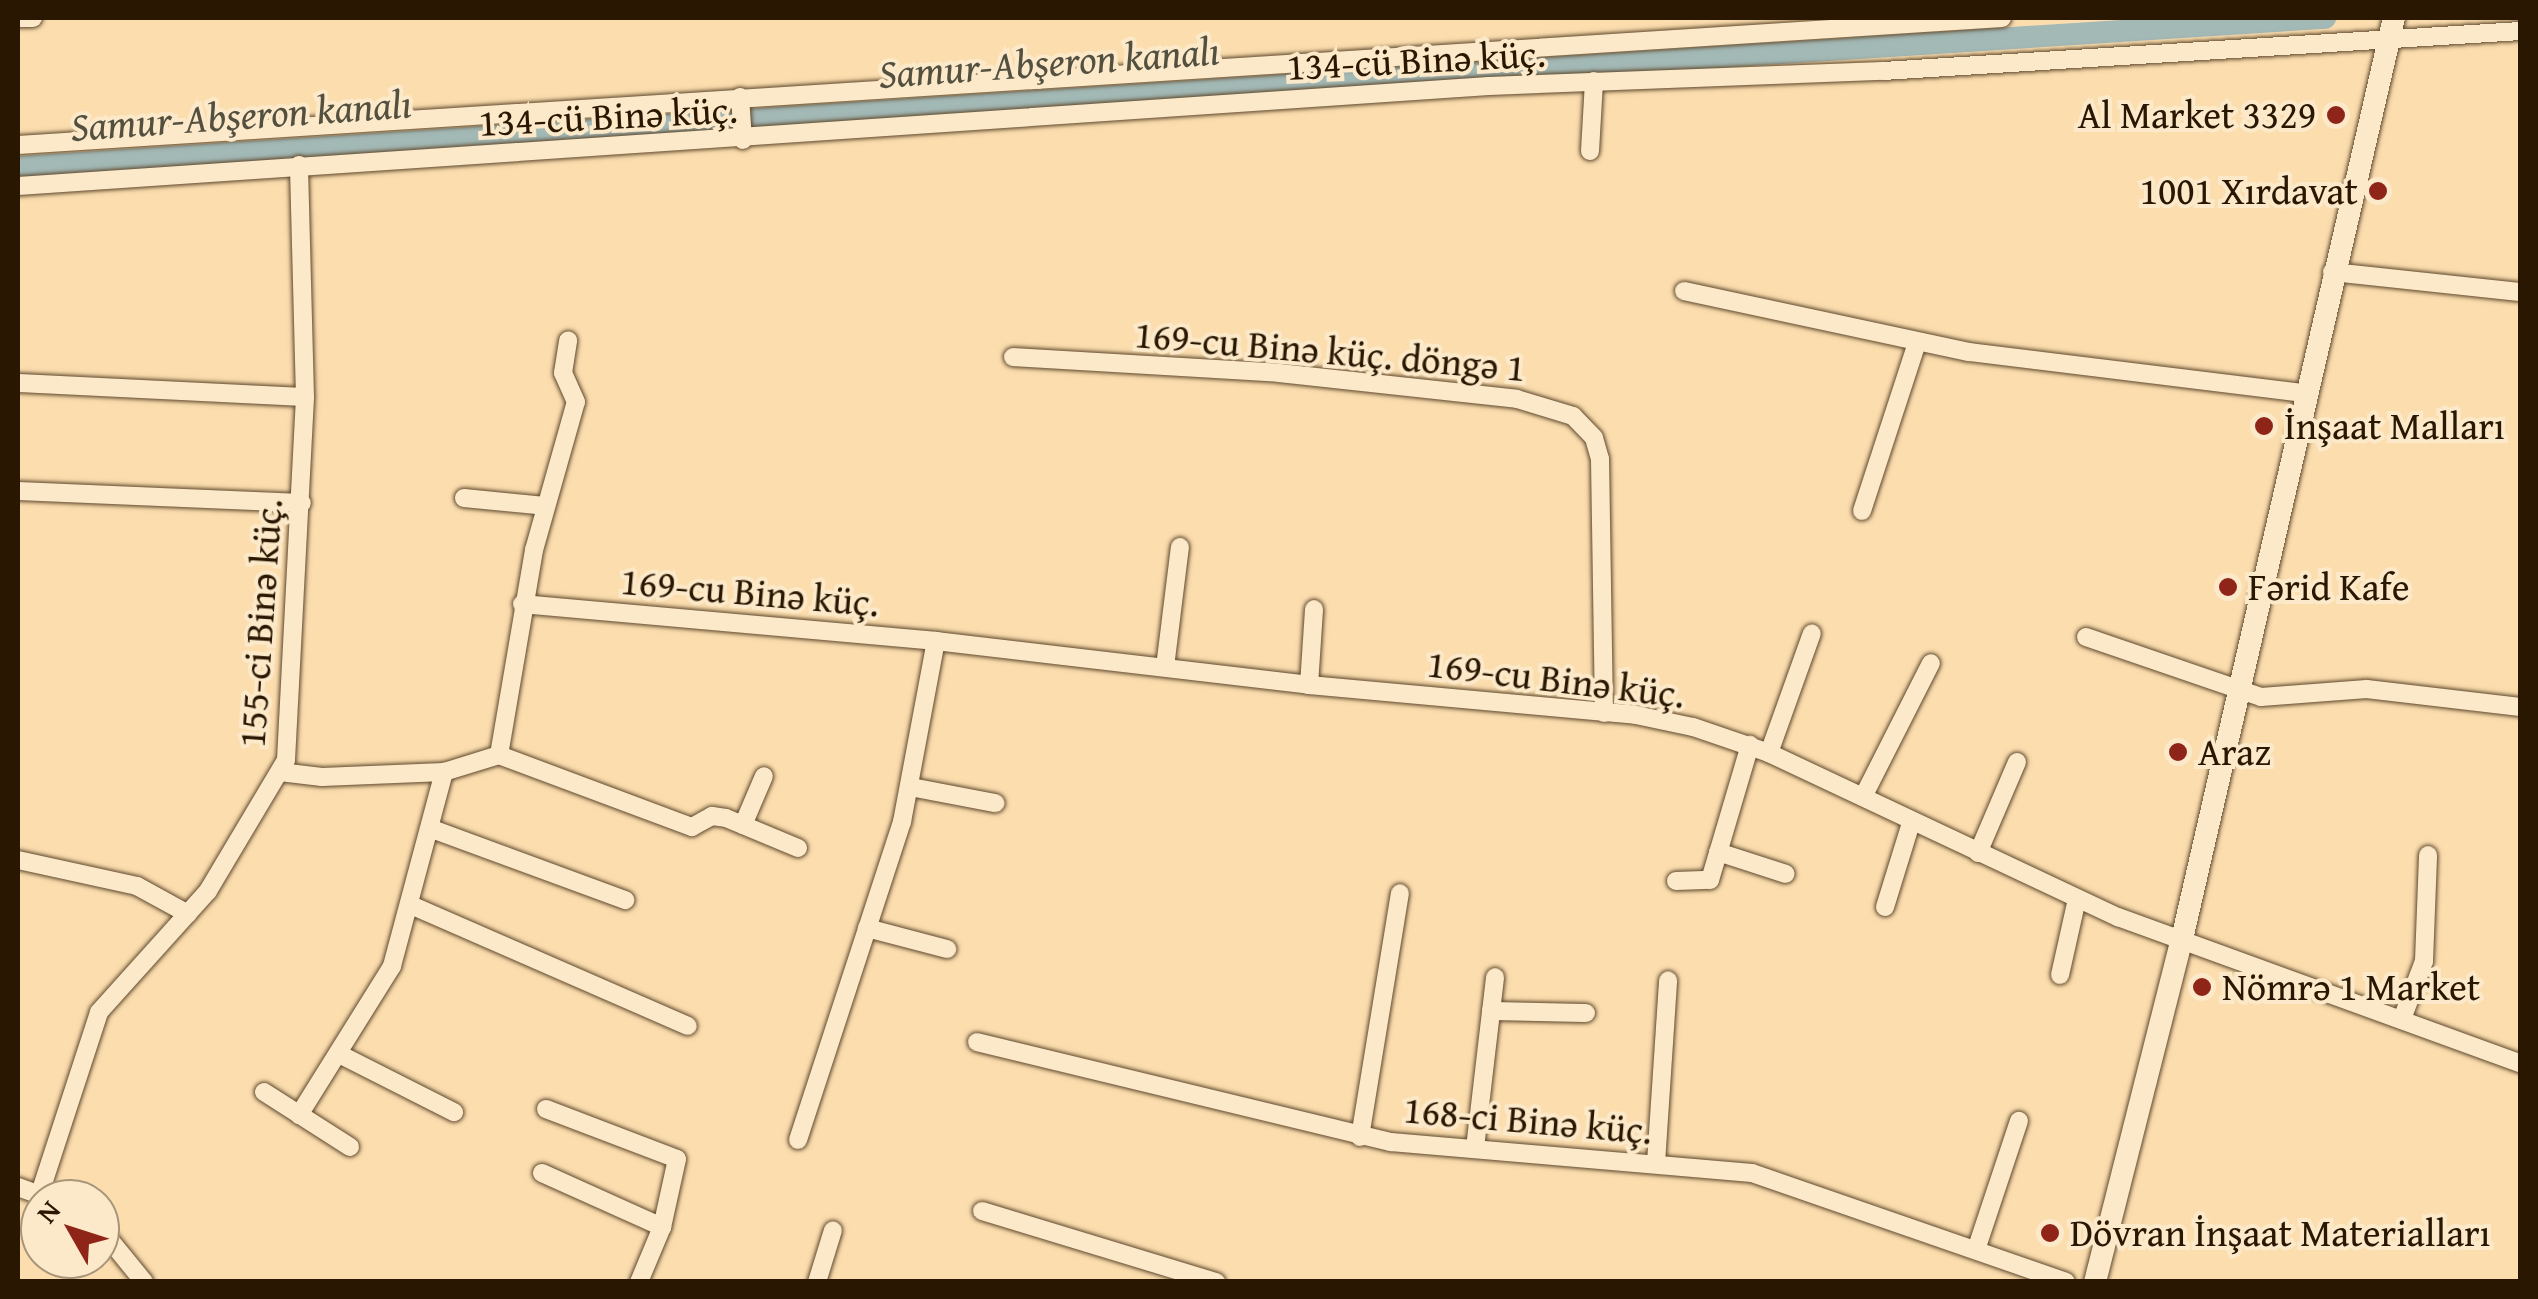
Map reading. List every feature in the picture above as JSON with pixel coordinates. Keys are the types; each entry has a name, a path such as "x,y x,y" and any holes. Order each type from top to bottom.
{"street":[{"path":"18,18 33,18"},
{"path":"18,145 2002,18"},
{"path":"2094,1282 2182,939 2303,393 2392,29"},
{"name":"134-cü Binə küç.","path":"18,186 2392,29 2520,31"},
{"path":"1590,151 1594,82"},
{"path":"740,97 743,140"},
{"name":"155-ci Binə küç.","path":"51,1179 99,1012 129,971 188,914 280,772 288,742 305,397 299,165"},
{"path":"2332,272 2520,292"},
{"path":"1684,291 1917,343 2303,393"},
{"path":"500,755 522,604 545,506 576,402 563,373 568,340"},
{"path":"1862,510 1917,343"},
{"name":"169-cu Binə küç. döngə 1","path":"1013,357 1299,375 1517,399 1574,416 1594,438 1600,459 1604,713"},
{"path":"18,383 305,397"},
{"path":"18,491 302,503"},
{"path":"464,498 545,506"},
{"path":"1165,667 1180,547"},
{"name":"169-cu Binə küç.","path":"522,604 936,641 1674,723 1750,744 2077,899 2520,1064"},
{"path":"1309,685 1314,609"},
{"path":"1770,753 1812,633"},
{"path":"2086,637 2239,693 2397,691 2520,708"},
{"path":"798,1140 911,787 936,641"},
{"path":"1863,797 1931,663"},
{"path":"1676,881 1710,880 1750,744"},
{"path":"280,772 322,778 444,772 500,755 692,827 712,816 798,848"},
{"path":"1978,853 2017,762"},
{"path":"299,1115 381,989 411,905 444,772"},
{"path":"743,825 764,776"},
{"path":"911,787 994,803"},
{"path":"1885,907 1911,823"},
{"path":"432,829 625,900"},
{"path":"1718,852 1786,874"},
{"path":"2402,1020 2424,961 2428,854"},
{"path":"18,860 137,886 188,914"},
{"path":"1360,1137 1400,893"},
{"path":"2060,975 2077,899"},
{"path":"411,905 688,1026"},
{"path":"867,928 948,949"},
{"path":"1475,1148 1496,976"},
{"path":"1656,1163 1668,980"},
{"path":"1492,1011 1586,1014"},
{"name":"168-ci Binə küç.","path":"977,1042 1360,1137 1656,1163 1787,1182 2066,1282"},
{"path":"339,1054 454,1112"},
{"path":"264,1092 350,1147"},
{"path":"546,1109 677,1159 662,1226 639,1282"},
{"path":"1977,1247 2019,1121"},
{"path":"542,1173 662,1226"},
{"path":"982,1211 1216,1282"},
{"path":"816,1282 834,1230"},
{"path":"120,1253 144,1282"}],"waterway":[{"name":"Samur-Abşeron kanalı","path":"18,167 2325,18"}],"place":[{"name":"Al Market 3329","path":"2336,115"},
{"name":"1001 Xırdavat","path":"2378,191"},
{"name":"İnşaat Malları","path":"2264,426"},
{"name":"Fərid Kafe","path":"2228,587"},
{"name":"Araz","path":"2178,752"},
{"name":"Nömrə 1 Market","path":"2202,987"},
{"name":"Dövran İnşaat Materialları","path":"2050,1233"}]}
